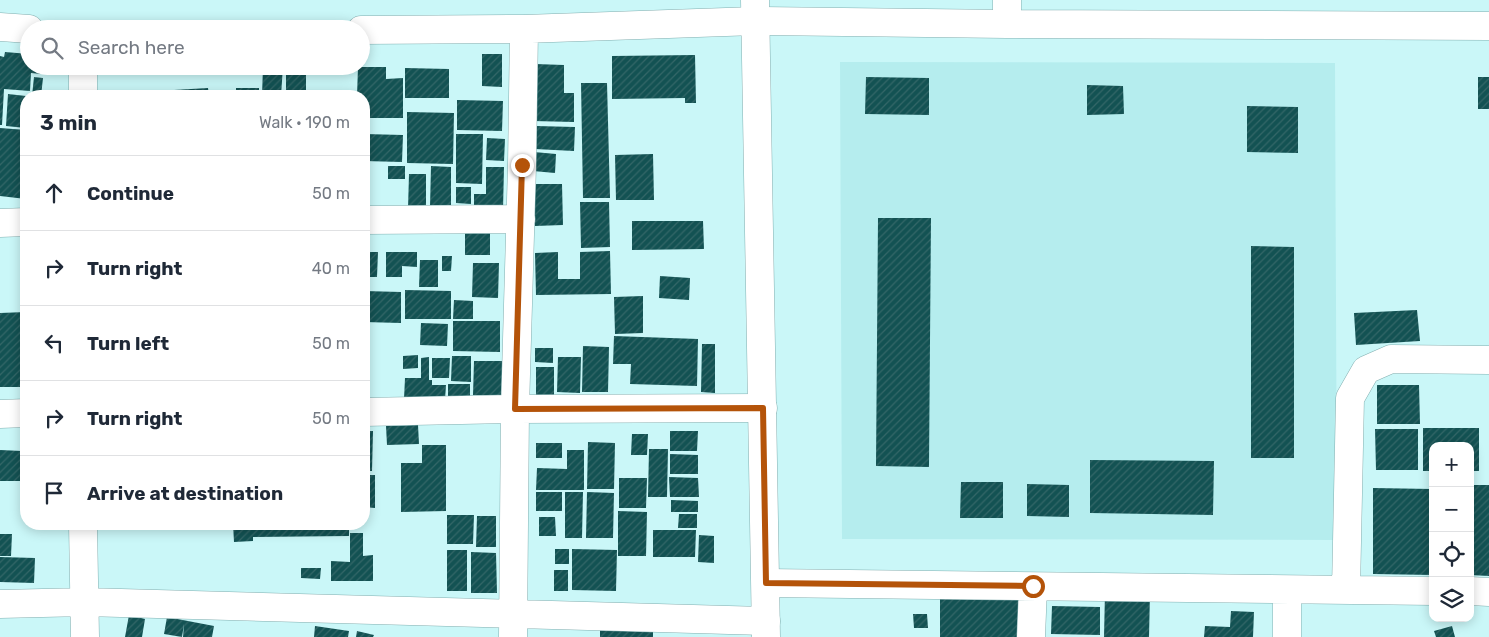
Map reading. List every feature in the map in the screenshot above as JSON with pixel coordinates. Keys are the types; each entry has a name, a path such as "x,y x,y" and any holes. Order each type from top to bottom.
{"street":[{"path":"0,604 85,602 514,626 766,629 755,10"},
{"path":"370,30 524,29 755,10 1007,12 1489,26"},
{"path":"0,27 20,28"},
{"path":"514,626 515,409 524,29"},
{"path":"83,75 83,90"},
{"path":"370,220 521,219"},
{"path":"0,224 20,222"},
{"path":"1346,590 1350,398 1366,370 1390,359 1489,360"},
{"path":"370,412 763,408"},
{"path":"0,414 20,413"},
{"path":"83,530 85,637"},
{"path":"766,583 1429,591"},
{"path":"1032,637 1033,586"},
{"path":"1286,637 1288,590"},
{"path":"1474,591 1489,592"}],"shaded area":[{"path":"840,62 1335,63 1337,540 842,539"}],"building":[{"path":"5,52 20,53 20,75 31,75 30,90 4,89 2,125 0,125 0,56 4,57"},
{"path":"482,54 502,54 502,87 482,86"},
{"path":"695,55 696,103 685,103 685,98 612,99 612,56"},
{"path":"535,64 564,65 564,93 574,93 574,122 533,121"},
{"path":"370,67 386,67 386,79 403,78 403,118 370,118 370,90 357,90 358,75 370,75"},
{"path":"405,68 449,69 449,98 405,98"},
{"path":"263,75 282,75 281,90 262,90"},
{"path":"286,75 306,75 306,90 286,90"},
{"path":"34,77 43,78 42,90 33,90"},
{"path":"866,77 929,78 929,115 865,114"},
{"path":"1478,77 1489,77 1489,109 1478,109"},
{"path":"581,83 607,83 610,198 583,198"},
{"path":"1087,85 1123,86 1124,114 1087,115"},
{"path":"208,88 208,90 174,90"},
{"path":"236,88 259,88 259,90 236,90"},
{"path":"8,94 20,95 20,127 6,126"},
{"path":"457,100 503,101 502,131 457,130"},
{"path":"1247,106 1298,107 1298,153 1247,152"},
{"path":"407,112 454,113 453,164 407,163"},
{"path":"536,126 575,127 574,151 535,149"},
{"path":"0,128 20,130 20,198 0,196"},
{"path":"370,134 403,135 402,162 370,161"},
{"path":"456,134 483,134 482,184 456,183"},
{"path":"487,138 505,139 504,161 486,160"},
{"path":"534,152 556,154 555,173 533,171"},
{"path":"653,154 654,200 616,200 615,155"},
{"path":"388,166 405,166 405,179 388,179"},
{"path":"431,166 451,167 451,208 430,207"},
{"path":"486,167 504,167 503,210 474,209 474,194 486,194"},
{"path":"409,174 426,174 426,209 408,209"},
{"path":"534,184 562,184 563,225 535,226"},
{"path":"456,187 471,187 471,204 456,203"},
{"path":"580,202 609,202 610,247 581,248"},
{"path":"878,218 931,218 929,467 876,466"},
{"path":"632,221 703,221 704,249 632,250"},
{"path":"465,232 490,233 490,255 465,255"},
{"path":"1251,246 1294,247 1294,458 1251,458"},
{"path":"610,251 611,294 536,295 535,253 558,252 558,279 580,279 580,252"},
{"path":"370,252 378,252 377,277 370,277"},
{"path":"386,252 417,252 417,267 402,266 402,277 386,277"},
{"path":"442,256 452,256 451,271 442,271"},
{"path":"420,260 438,260 438,287 419,287"},
{"path":"473,263 499,263 498,298 472,297"},
{"path":"660,276 690,278 689,300 659,298"},
{"path":"405,290 451,291 451,319 405,319"},
{"path":"370,291 401,292 401,323 370,322"},
{"path":"643,296 643,333 615,334 614,297"},
{"path":"454,300 473,301 473,319 453,319"},
{"path":"1417,310 1420,341 1356,345 1354,313"},
{"path":"20,312 20,387 0,387 0,313"},
{"path":"453,321 500,321 500,352 453,351"},
{"path":"421,323 448,324 447,346 420,345"},
{"path":"614,336 698,339 697,386 630,384 631,364 613,364"},
{"path":"702,344 715,344 715,393 701,392"},
{"path":"583,346 609,347 608,392 582,392"},
{"path":"535,348 553,348 553,363 535,362"},
{"path":"418,355 418,368 403,369 403,356"},
{"path":"452,356 471,356 471,382 451,381"},
{"path":"429,357 429,380 432,380 432,385 446,385 445,400 404,399 405,378 421,378 421,358"},
{"path":"558,357 581,357 580,393 557,392"},
{"path":"432,358 450,358 449,378 432,378"},
{"path":"474,361 502,361 502,395 473,395"},
{"path":"536,367 554,367 554,395 536,395"},
{"path":"448,384 470,384 470,397 448,397"},
{"path":"1377,385 1419,385 1420,424 1377,424"},
{"path":"418,425 419,444 387,445 386,426"},
{"path":"1423,428 1479,428 1479,471 1474,471 1474,442 1429,442 1429,471 1423,471"},
{"path":"1375,429 1418,429 1418,470 1376,470"},
{"path":"370,431 373,431 372,471 370,471"},
{"path":"670,431 698,431 697,451 670,451"},
{"path":"632,434 648,434 647,455 631,455"},
{"path":"588,442 615,443 614,489 587,489"},
{"path":"536,443 562,443 562,458 536,458"},
{"path":"422,445 446,445 446,511 401,512 401,463 422,463"},
{"path":"649,449 668,449 667,497 648,497"},
{"path":"0,450 20,451 20,481 0,481"},
{"path":"567,450 584,450 584,490 536,490 537,468 567,469"},
{"path":"670,454 698,455 698,474 670,474"},
{"path":"1090,460 1214,461 1213,515 1090,513"},
{"path":"370,475 375,475 375,508 370,508"},
{"path":"669,477 698,478 699,497 670,497"},
{"path":"619,478 647,478 646,508 619,508"},
{"path":"961,482 1003,482 1003,518 960,518"},
{"path":"1027,484 1069,485 1069,517 1027,516"},
{"path":"1474,485 1489,485 1489,576 1474,575"},
{"path":"1373,488 1429,489 1429,575 1373,574"},
{"path":"536,492 562,492 562,511 536,511"},
{"path":"565,492 583,492 582,538 565,538"},
{"path":"587,492 614,493 613,538 586,538"},
{"path":"671,500 698,501 698,512 671,512"},
{"path":"618,511 647,512 646,556 618,556"},
{"path":"679,514 697,514 697,528 678,528"},
{"path":"447,515 474,515 473,544 447,544"},
{"path":"477,516 496,516 496,547 476,547"},
{"path":"539,517 555,517 556,536 539,536"},
{"path":"233,530 349,530 349,536 253,537 253,541 234,542"},
{"path":"653,530 696,530 695,557 653,557"},
{"path":"350,533 363,533 363,556 373,555 373,581 331,581 331,561 350,562"},
{"path":"0,534 12,534 11,556 0,556"},
{"path":"699,535 714,536 714,563 698,562"},
{"path":"555,549 569,549 569,564 555,564"},
{"path":"572,549 617,550 616,591 572,590"},
{"path":"447,550 467,550 467,591 447,591"},
{"path":"471,552 496,553 497,593 471,593"},
{"path":"0,557 35,558 34,583 0,582"},
{"path":"301,568 321,568 320,579 301,578"},
{"path":"554,570 568,570 568,591 554,591"},
{"path":"1105,592 1150,593 1149,637 1104,637"},
{"path":"940,595 1024,596 1024,637 940,637"},
{"path":"1052,606 1100,607 1100,635 1051,634"},
{"path":"1231,611 1254,612 1253,637 1204,637 1205,626 1230,627"},
{"path":"913,614 927,614 928,628 914,628"},
{"path":"129,615 145,619 142,637 125,637"},
{"path":"167,617 214,626 212,637 183,637 184,624 182,637 164,634"},
{"path":"315,626 349,631 348,637 314,637"},
{"path":"1452,626 1455,637 1436,637 1434,631"},
{"path":"600,629 653,632 653,637 600,637"},
{"path":"357,631 374,635 373,637 356,637"}],"route":[{"path":"522,165 515,409 763,408 766,583 1033,586"}]}
